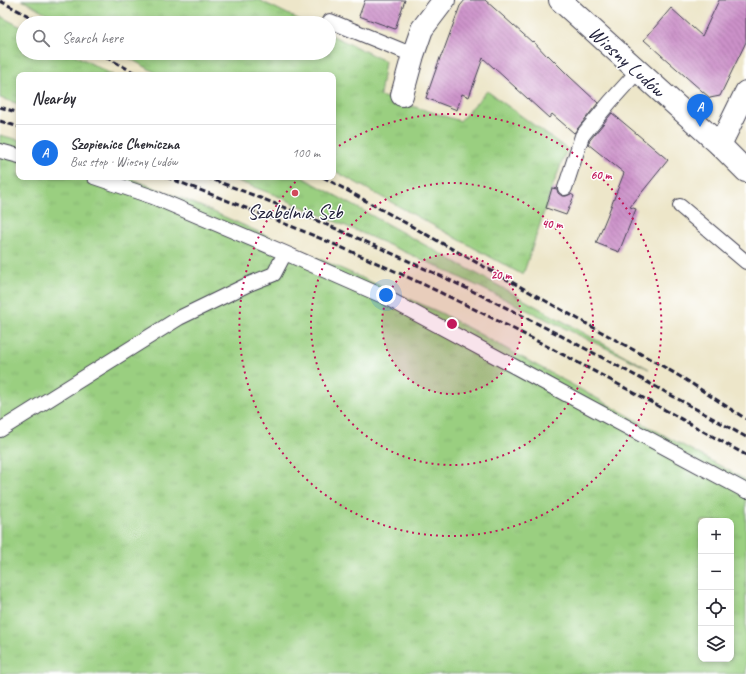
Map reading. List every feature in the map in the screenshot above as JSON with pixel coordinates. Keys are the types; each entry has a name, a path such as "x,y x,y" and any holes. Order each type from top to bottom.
{"street":[{"path":"402,95 422,29 444,0"},
{"name":"Wiosny Ludów","path":"560,0 720,145 746,171"},
{"path":"720,145 746,92"}],"lane":[{"path":"336,23 413,55"},
{"path":"565,188 582,136 638,71"},
{"path":"0,151 16,155"},
{"path":"103,180 154,197 385,297 746,491"},
{"path":"680,206 746,262"},
{"path":"0,430 179,318 249,284 274,274 285,253"}],"green space":[{"path":"22,0 259,0 292,16 52,16"},
{"path":"0,16 16,24 16,60 84,60 107,72 16,72 16,103 0,98"},
{"path":"336,37 385,61 380,96 460,121 487,91 567,149 552,188 523,275 336,172 336,72 155,72 133,60 336,60"},
{"path":"0,135 16,139 16,180 135,180 191,202 441,313 746,480 746,674 0,674"},
{"path":"235,180 307,180 649,369 430,263 275,195"}],"building":[{"path":"365,0 405,0 395,29 359,16"},
{"path":"465,0 485,0 532,42 533,41 598,103 574,133 552,114 549,118 483,58 469,97 462,94 457,110 426,98 460,6"},
{"path":"719,0 746,0 746,42 720,96 710,98 644,40 671,8 702,36"},
{"path":"612,113 668,160 630,207 636,209 619,252 596,243 624,173 588,144"},
{"path":"552,188 557,189 558,193 562,196 571,194 574,196 566,215 546,208"}],"railway":[{"path":"0,1 29,16"},
{"path":"111,60 133,72"},
{"path":"0,107 16,112"},
{"path":"0,121 16,126"},
{"path":"174,180 322,239 456,300 582,364 746,455"},
{"path":"214,180 340,230 461,286 584,348 746,437"},
{"path":"328,180 659,364 746,419"}],"place":[{"name":"Szopienice Chemiczna","path":"700,127"},
{"name":"Szabelnia Szb","path":"295,193"}]}
